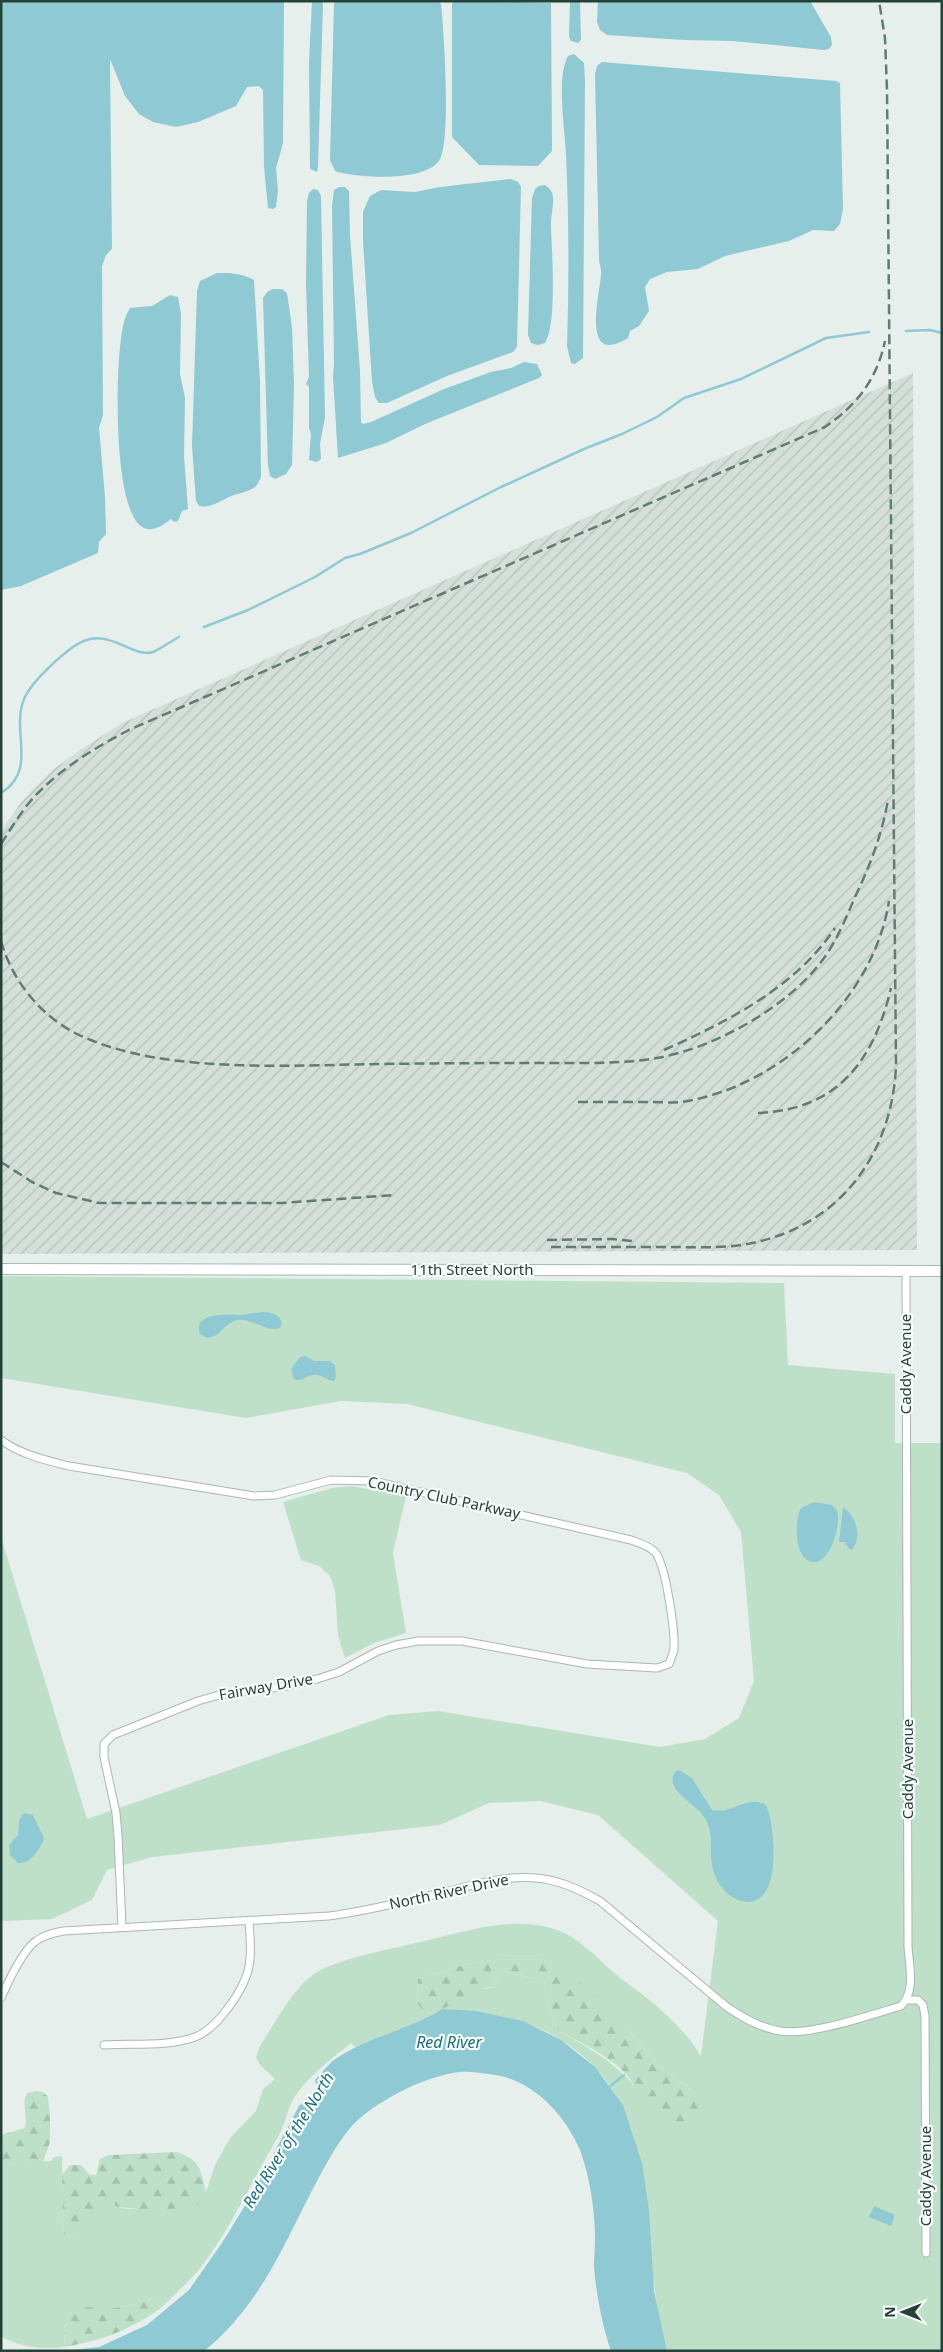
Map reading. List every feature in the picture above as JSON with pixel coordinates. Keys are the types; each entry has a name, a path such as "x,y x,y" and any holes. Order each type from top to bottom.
{"street":[{"name":"11th Street North","path":"1,1269 942,1271"},
{"name":"Caddy Avenue","path":"906,1271 908,1946 911,1991 908,2000 918,2000 923,2005 925,2016 926,2253"},
{"name":"Country Club Parkway","path":"1,1440 35,1457 69,1466 254,1496 275,1495 331,1480 372,1481 645,1545 654,1551 662,1563 667,1581 674,1649 669,1664"},
{"name":"Fairway Drive","path":"122,1927 118,1828 104,1757 104,1744 112,1735 198,1701 219,1695 287,1686 317,1679 339,1672 387,1648 418,1641 462,1641 587,1664 657,1668 669,1664"},
{"name":"North River Drive","path":"1,1998 26,1952 36,1941 49,1934 62,1931 249,1921 350,1913 483,1882 534,1878 559,1882 580,1890 600,1901 727,2007 762,2027 781,2031 803,2031 901,2006 908,2000"},
{"path":"104,2045 178,2041 196,2037 211,2028 244,1984 251,1950 249,1921"}],"shaded area":[{"path":"913,373 917,1250 1,1254 1,831 22,801 50,772 122,723"}],"green space":[{"path":"1,1276 784,1283 788,1365 895,1374 895,1443 942,1443 942,2351 667,2351 657,2304 640,2162 628,2120 607,2081 573,2048 524,2022 496,2016 442,2009 427,2018 356,2048 351,2043 310,2078 295,2097 278,2137 212,2252 196,2273 161,2308 152,2300 116,2308 82,2308 70,2313 65,2327 64,2347 31,2347 15,2343 1,2336 1,2164 51,2161 54,2157 62,2156 64,2238 84,2229 113,2205 134,2209 147,2208 206,2192 215,2165 230,2138 256,2111 263,2089 275,2079 260,2065 256,2057 259,2048 296,1992 310,1977 319,1971 356,1957 483,1927 503,1924 541,1926 569,1935 585,1947 615,1974 666,2014 685,2034 701,2056 718,1921 598,1815 540,1801 489,1803 440,1825 152,1857 107,1870 92,1900 52,1919 1,1921 1,1537 87,1819 389,1715 438,1711 660,1747 705,1739 739,1718 754,1681 741,1532 719,1495 687,1473 407,1404 341,1401 246,1418 1,1378","holes":["500,1959 548,1960 623,2024 660,2067 693,2091 638,2090 620,2071 601,2056 558,2031 548,2005 544,1980 504,1972 498,1977 493,1987 417,2003 418,1979 466,1964"]},
{"path":"351,1486 406,1496 393,1553 406,1633 374,1643 345,1658 338,1636 335,1591 330,1576 319,1566 301,1560 283,1502 332,1488"},
{"path":"500,1959 548,1960 578,1980 623,2024 660,2067 706,2101 703,2117 691,2125 678,2129 669,2127 662,2122 650,2109 623,2071 600,2054 558,2031 548,2005 544,1980 504,1972 498,1977 493,1987 485,1988 442,2009 423,2010 417,2003 418,1979 466,1964"},
{"path":"43,2092 48,2097 50,2115 50,2142 43,2162 1,2164 1,2135 25,2128 25,2097 27,2093"},
{"path":"176,2152 195,2162 203,2177 206,2192 194,2209 173,2212 113,2205 84,2229 64,2238 62,2175 70,2165 81,2165 90,2175 96,2175 100,2159 109,2155"},
{"path":"152,2300 161,2308 126,2329 103,2338 64,2347 65,2327 70,2313 82,2307 116,2308"}],"water":[{"path":"1,1 284,1 283,143 276,168 278,191 276,207 273,209 268,208 264,167 263,90 259,86 247,87 236,106 198,122 176,127 153,122 139,114 125,96 110,59 112,249 106,255 102,266 103,415 99,428 106,534 99,542 98,553 21,586 1,590"},
{"path":"312,1 321,1 323,4 317,172 310,169 309,62"},
{"path":"338,1 438,1 441,4 446,84 445,130 440,159 433,167 421,172 391,177 374,177 335,171 330,160 334,3"},
{"path":"454,1 551,3 552,151 538,166 479,165 452,137 452,4"},
{"path":"570,1 580,1 581,40 578,43 571,41 569,37"},
{"path":"598,1 810,1 831,37 832,45 829,49 824,50 733,41 607,35 600,30 597,22"},
{"path":"574,54 584,63 585,82 583,358 575,364 571,363 567,346 568,202 562,104 564,66 568,56"},
{"path":"602,62 836,81 840,83 843,209 840,224 834,231 813,230 789,241 725,256 698,269 667,272 650,279 645,287 649,311 639,326 630,331 628,338 613,345 604,343 598,337 596,326 601,273 599,259 595,74 597,66"},
{"path":"511,179 518,182 521,187 517,347 513,352 447,376 387,403 379,403 375,397 372,382 363,241 363,212 370,196 381,190 415,192 440,187"},
{"path":"545,185 553,197 551,224 552,305 549,334 545,343 538,345 531,343 528,335 532,198 535,189"},
{"path":"339,187 345,187 349,191 350,235 360,371 361,422 363,424 444,389 491,372 511,368 524,362 537,364 542,375 539,378 425,424 386,443 338,458 333,377 332,206 334,190"},
{"path":"313,189 318,190 321,196 325,417 320,444 321,459 317,462 309,460 311,434 309,428 309,387 306,384 309,377 306,284 307,201 309,193"},
{"path":"217,273 231,273 254,280 260,381 261,477 257,485 252,489 215,504 199,506 196,501 192,446 197,291 200,281"},
{"path":"273,289 282,289 287,293 292,327 294,386 292,465 286,474 275,479 270,476 268,466 263,298 267,292"},
{"path":"170,295 178,297 181,314 180,374 185,398 184,456 188,509 182,511 178,521 174,522 171,519 158,527 147,529 133,516 126,494 121,465 118,397 121,339 124,320 130,308 152,306"},
{"path":"267,1312 280,1318 282,1323 280,1328 270,1329 249,1321 237,1320 227,1325 215,1336 206,1337 200,1334 199,1327 201,1322 212,1316"},
{"path":"305,1356 314,1361 330,1361 335,1365 336,1377 334,1381 317,1375 311,1375 300,1380 294,1379 291,1369 300,1357"},
{"path":"814,1502 832,1505 837,1510 838,1524 833,1542 825,1557 813,1562 807,1560 802,1555 797,1539 797,1522 801,1508"},
{"path":"843,1507 848,1511 856,1527 857,1539 852,1550 849,1549 845,1542 839,1542"},
{"path":"679,1770 692,1778 712,1810 726,1810 752,1802 766,1805 772,1829 773,1861 771,1877 766,1890 759,1899 747,1902 737,1900 726,1892 717,1881 712,1862 709,1827 701,1813 677,1791 673,1779 675,1772"},
{"path":"24,1813 33,1815 44,1838 40,1847 31,1858 18,1863 10,1855 9,1845 18,1835 19,1820"},
{"name":"Red River","path":"442,2009 476,2011 523,2021 561,2040 595,2067 623,2105 642,2163 649,2210 654,2291 667,2351 611,2351 602,2320 596,2287 594,2217 589,2183 580,2150 565,2123 544,2100 519,2082 489,2074 459,2072 445,2074 400,2092 372,2109 350,2128 325,2166 284,2246 262,2284 236,2320 204,2351 63,2351 99,2347 147,2325 189,2290 222,2243 251,2196 299,2106 318,2088 315,2080 328,2065 350,2050"},
{"path":"874,2206 895,2215 891,2226 869,2217"}],"waterway":[{"path":"906,331 930,330 942,333"},
{"path":"204,627 248,610 315,577 345,558 360,554 411,533 501,487 584,449 622,434 657,417 684,398 741,379 826,338 869,332"},
{"path":"1,793 13,783 19,772 21,760 21,708 26,695 41,676 61,657 85,640 107,639 144,653 153,652 179,637"},
{"path":"608,2088 624,2075"}],"railway":[{"path":"551,1247 721,1247 752,1243 784,1234 811,1220 836,1202 856,1180 872,1155 884,1128 892,1098 896,1066 887,90 885,38 879,1"},
{"path":"1,844 29,803 60,773 82,757 129,730 825,427 847,410 864,390 877,367 885,341"},
{"path":"1,941 12,969 20,982 39,1006 50,1016 75,1033 108,1046 145,1056 184,1062 265,1066 432,1063 603,1063 657,1058 679,1053 726,1035 772,1008 809,976 829,951 845,921 875,850 888,800"},
{"path":"578,1102 681,1102 717,1093 753,1078 786,1058 816,1033 842,1004 864,972 880,937 889,901"},
{"path":"664,1050 736,1015 758,1001 801,968 835,928"},
{"path":"758,1113 786,1110 810,1102 831,1091 848,1076 863,1058 874,1037 884,1014 891,988"},
{"path":"1,1162 32,1182 56,1193 99,1203 282,1203 395,1195"},
{"path":"547,1240 612,1239 632,1241"}],"water label":[{"name":"Red River of the North","path":"288,2140"}]}
